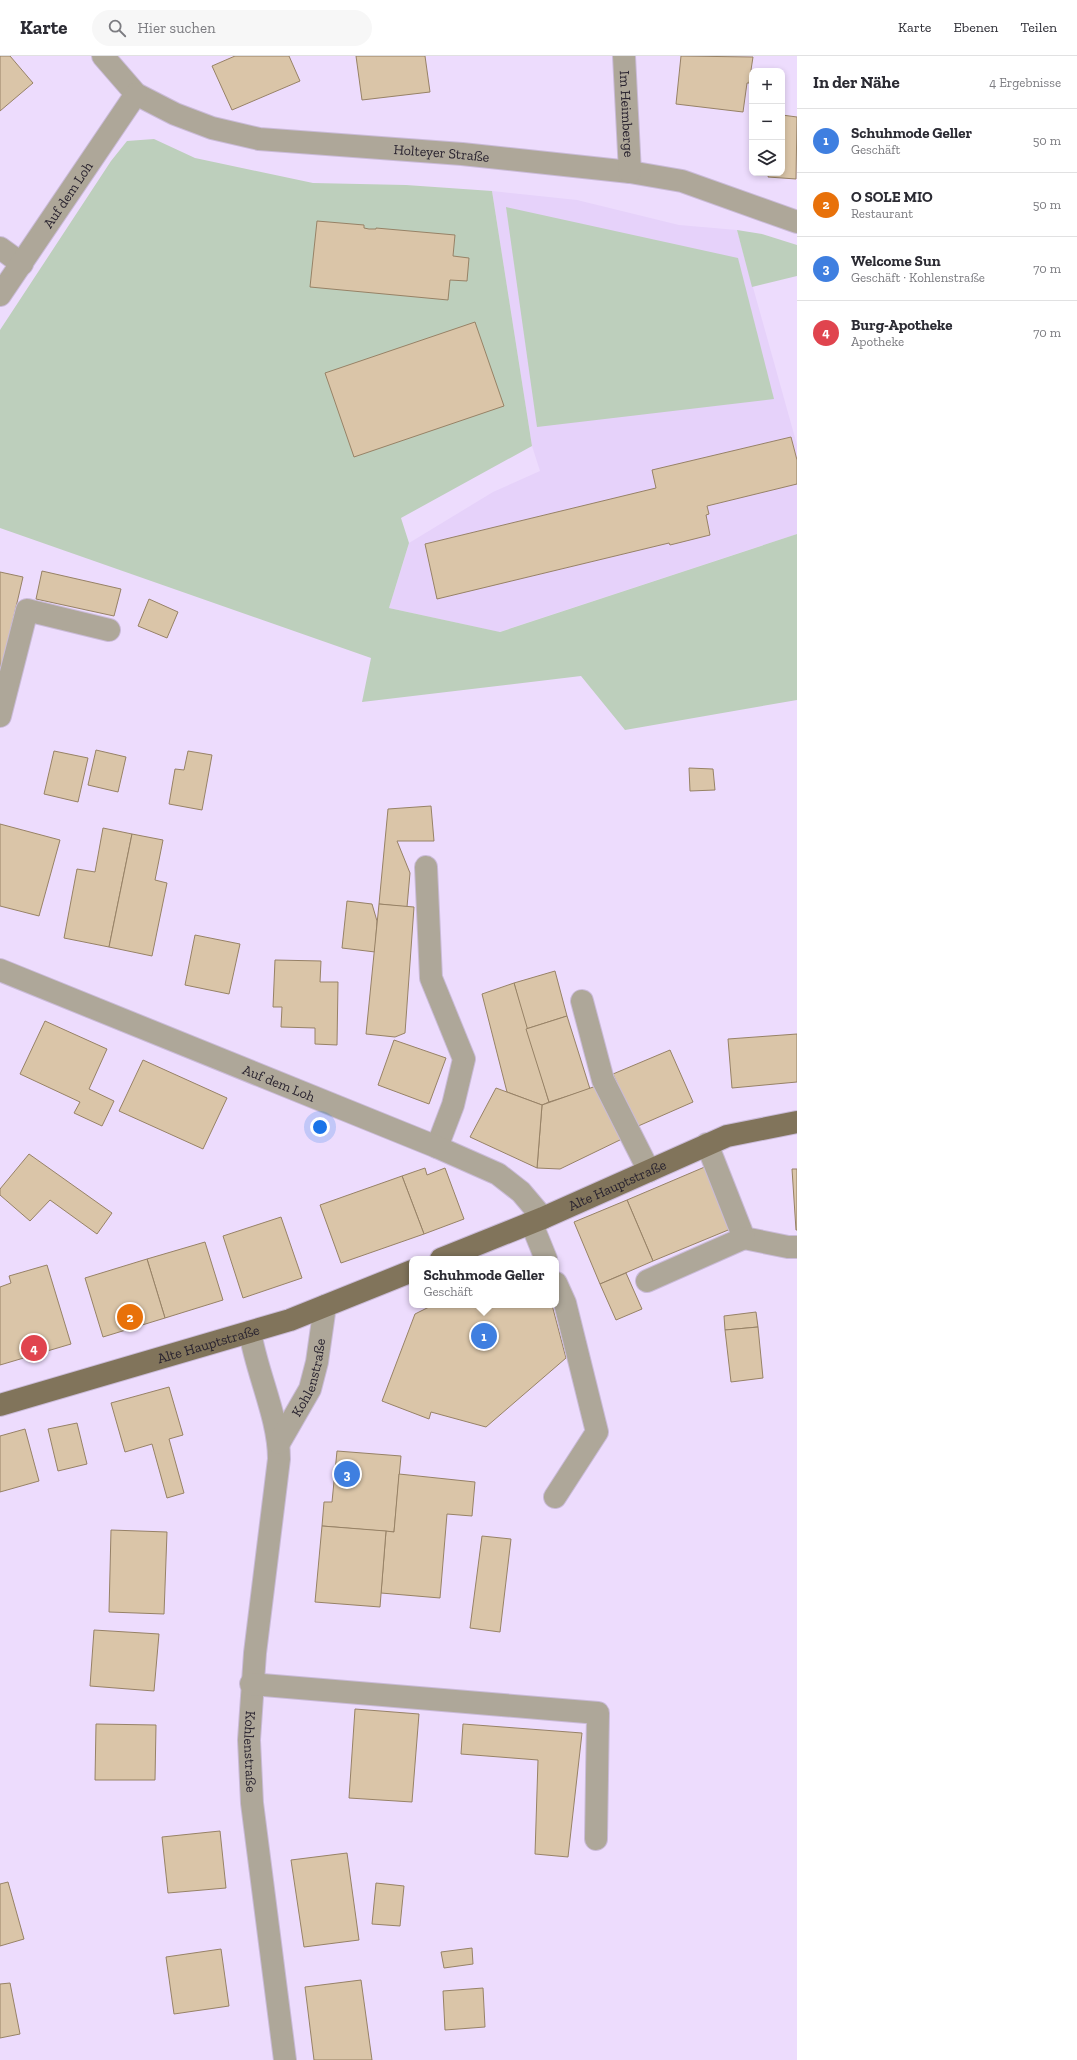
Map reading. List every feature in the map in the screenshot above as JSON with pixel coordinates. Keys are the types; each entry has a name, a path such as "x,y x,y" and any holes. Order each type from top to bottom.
{"main road":[{"name":"Alte Hauptstraße","path":"447,1256 537,1220 727,1136 797,1122"},
{"name":"Alte Hauptstraße","path":"0,1405 250,1332 325,1306 409,1272"}],"street":[{"name":"Holteyer Straße","path":"103,56 136,94 175,114 205,125 258,139 462,154 630,172 682,181 797,222"},
{"name":"Im Heimberge","path":"624,56 630,172"},
{"name":"Auf dem Loh","path":"0,295 136,94"},
{"path":"0,248 22,264"},
{"path":"0,716 27,610 109,630"},
{"path":"426,867 431,978 464,1059 453,1105 437,1147"},
{"name":"Auf dem Loh","path":"0,970 437,1147 498,1174 521,1192 537,1220 545,1256"},
{"path":"582,1001 603,1080 649,1171"},
{"path":"707,1144 744,1238"},
{"path":"647,1281 744,1238 788,1247 797,1247"},
{"path":"555,1497 597,1432 565,1304 559,1290"},
{"name":"Kohlenstraße","path":"279,1443 310,1389 317,1362 325,1306"},
{"name":"Kohlenstraße","path":"250,1332 253,1351 279,1443 279,1459 251,1684 249,1740 252,1803 285,2060"},
{"path":"251,1684 598,1713 596,1839"}],"shaded area":[{"path":"492,191 577,200 679,225 737,230 797,445 797,534 499,632 389,608 409,543 493,492 540,471 532,446"}],"green space":[{"path":"154,139 195,158 313,183 406,185 492,191 532,446 401,518 409,543 389,608 500,632 797,534 797,700 625,730 581,676 362,702 371,658 0,528 0,330 111,161 127,141"},
{"path":"506,207 738,258 774,399 537,427"},
{"path":"737,230 762,234 797,245 797,276 752,287"}],"building":[{"path":"0,56 10,56 33,83 0,111"},
{"path":"235,56 289,56 300,81 232,110 212,66"},
{"path":"356,56 425,56 430,92 362,100"},
{"path":"681,56 753,57 751,68 749,68 749,83 747,83 743,112 676,104"},
{"path":"785,115 797,117 796,179 768,177 785,176"},
{"path":"317,221 364,225 364,228 369,229 376,228 455,235 453,256 469,258 467,281 450,280 448,300 310,287"},
{"path":"475,322 504,406 354,457 325,373"},
{"path":"791,437 797,460 797,484 707,506 709,514 706,515 710,535 670,545 669,543 437,599 425,544 656,488 652,470"},
{"path":"42,571 121,589 114,616 36,599"},
{"path":"0,572 23,577 0,676"},
{"path":"149,599 178,612 167,638 138,626"},
{"path":"96,750 126,757 118,792 88,785"},
{"path":"54,751 88,758 78,802 44,794"},
{"path":"188,751 212,755 202,810 169,804 175,769 184,770"},
{"path":"689,768 713,769 715,790 690,791"},
{"path":"431,806 434,841 397,841 410,873 407,907 379,904 388,809"},
{"path":"0,824 60,840 39,916 0,906"},
{"path":"103,828 132,834 109,947 64,938 77,869 95,872"},
{"path":"132,834 163,840 155,880 167,883 152,956 109,947"},
{"path":"347,901 372,904 377,921 375,952 342,948"},
{"path":"379,904 414,907 405,1033 395,1037 366,1034"},
{"path":"195,935 240,944 229,994 185,985"},
{"path":"275,960 321,961 320,982 338,982 337,1045 315,1044 315,1028 281,1027 282,1007 273,1007"},
{"path":"555,971 567,1016 526,1029 514,983"},
{"path":"514,983 549,1102 542,1105 507,1092 482,994"},
{"path":"567,1016 590,1089 549,1102 526,1029"},
{"path":"45,1021 107,1049 89,1089 114,1101 102,1126 74,1113 80,1102 20,1074"},
{"path":"797,1034 797,1082 732,1088 728,1039"},
{"path":"394,1040 446,1058 429,1104 378,1085"},
{"path":"670,1050 693,1102 636,1127 613,1074"},
{"path":"143,1060 227,1098 203,1149 119,1111"},
{"path":"599,1085 624,1138 560,1169 537,1168 542,1105"},
{"path":"496,1088 542,1105 537,1168 470,1137"},
{"path":"29,1154 112,1213 97,1234 50,1200 30,1221 0,1195 0,1189"},
{"path":"707,1166 733,1228 653,1261 627,1200"},
{"path":"425,1168 427,1175 445,1168 464,1219 424,1234 402,1176"},
{"path":"792,1169 797,1169 797,1230 796,1230"},
{"path":"402,1176 424,1234 341,1263 320,1205"},
{"path":"627,1200 653,1261 600,1284 574,1222"},
{"path":"281,1217 302,1278 243,1298 223,1236"},
{"path":"205,1242 223,1300 165,1318 147,1259"},
{"path":"147,1259 165,1318 103,1337 85,1278"},
{"path":"47,1265 71,1344 0,1365 0,1287 11,1283 9,1276"},
{"path":"626,1273 642,1309 616,1320 600,1284"},
{"path":"427,1308 553,1308 566,1358 486,1427 431,1412 429,1419 382,1401 415,1314"},
{"path":"756,1312 758,1327 725,1330 724,1316"},
{"path":"758,1327 763,1378 731,1382 725,1330"},
{"path":"169,1387 183,1435 169,1439 184,1493 167,1498 152,1444 125,1452 111,1403"},
{"path":"77,1423 87,1464 58,1471 48,1429"},
{"path":"25,1429 39,1481 0,1492 0,1436"},
{"path":"337,1451 401,1456 394,1532 322,1526 324,1502 332,1502"},
{"path":"399,1474 475,1482 472,1516 447,1514 440,1598 381,1593 386,1531 394,1532"},
{"path":"322,1526 386,1531 380,1607 315,1602"},
{"path":"111,1530 167,1532 164,1614 109,1612"},
{"path":"482,1536 511,1539 500,1632 470,1628"},
{"path":"94,1630 159,1634 154,1691 90,1686"},
{"path":"355,1709 419,1714 412,1802 349,1798"},
{"path":"96,1724 156,1725 155,1780 95,1780"},
{"path":"463,1724 582,1733 568,1857 535,1854 538,1760 461,1754"},
{"path":"220,1831 226,1888 168,1893 162,1837"},
{"path":"347,1853 359,1940 304,1947 291,1860"},
{"path":"8,1882 24,1939 0,1946 0,1884"},
{"path":"376,1883 404,1886 400,1926 372,1924"},
{"path":"472,1948 473,1964 444,1968 441,1952"},
{"path":"221,1949 229,2006 174,2014 166,1957"},
{"path":"361,1980 372,2060 314,2060 305,1987"},
{"path":"10,1983 20,2034 0,2038 0,1984"},
{"path":"483,1988 485,2027 445,2030 443,1991"}],"place":[{"name":"O SOLE MIO","path":"130,1317"},
{"name":"Schuhmode Geller","path":"484,1336"},
{"name":"Burg-Apotheke","path":"34,1348"},
{"name":"Welcome Sun","path":"347,1474"}]}
